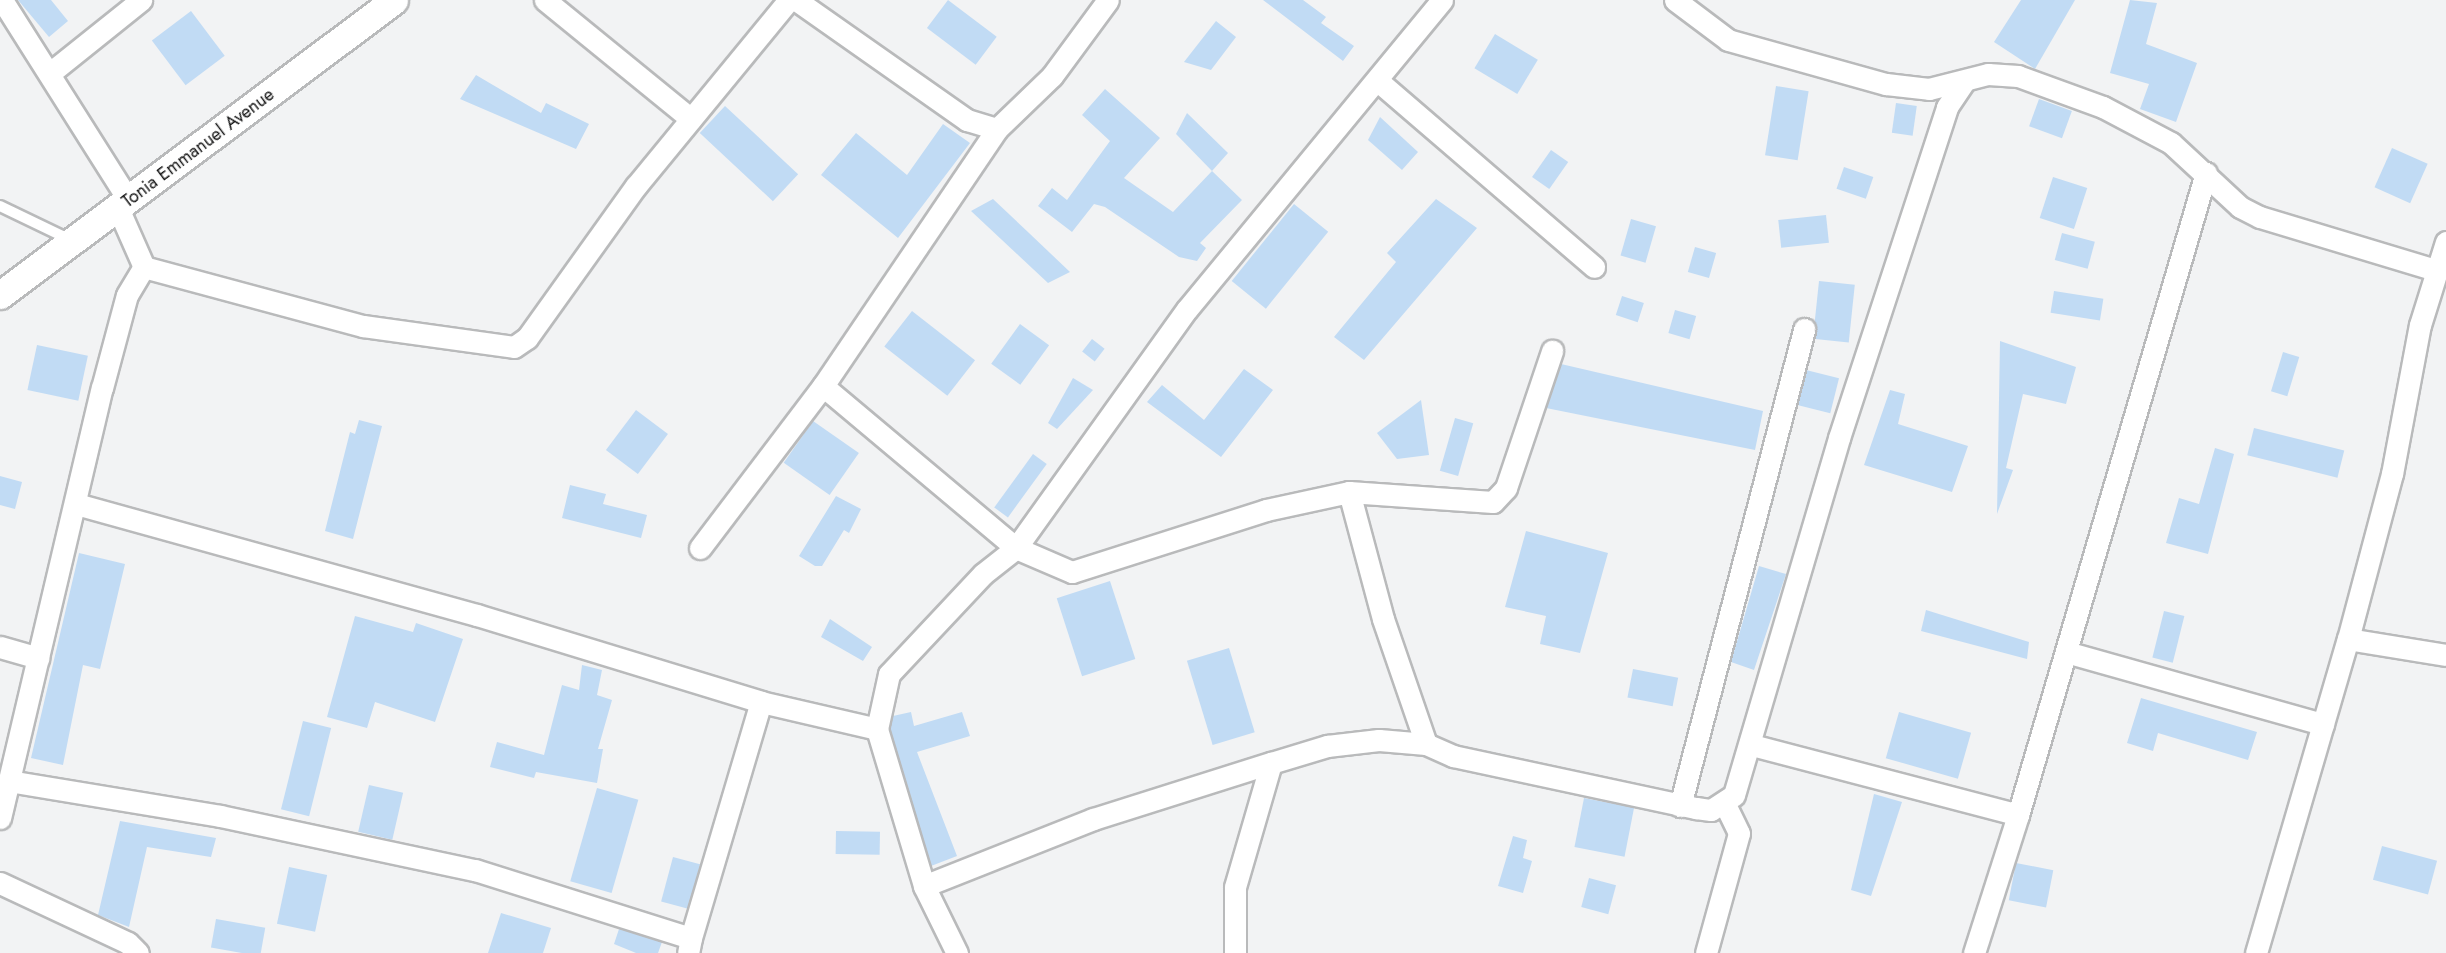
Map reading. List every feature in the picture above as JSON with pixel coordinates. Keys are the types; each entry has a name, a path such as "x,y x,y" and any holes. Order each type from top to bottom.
{"street":[{"path":"0,818 127,296 144,267 123,204 50,73 2,0"},
{"path":"50,73 141,0"},
{"name":"Tonia Emmanuel Avenue","path":"0,295 74,242 394,0"},
{"path":"545,0 691,119"},
{"path":"144,267 363,326 514,347 527,338 691,119 789,0"},
{"path":"796,0 967,120 997,129"},
{"path":"700,548 823,386 997,129 1052,76 1108,0"},
{"path":"950,949 924,886 877,729 889,674 983,574 1016,548 1187,309 1378,81 1442,0"},
{"path":"1675,0 1728,40 1886,84 1929,89 2003,73 2103,106 2171,143 2206,173 2240,207 2260,217 2436,270"},
{"path":"924,886 1093,819 1271,763 1353,741 1426,744 1474,760 1680,806 1711,810 1725,804 1742,781 1839,438 1947,107 1965,80"},
{"path":"1378,81 1594,267"},
{"path":"1929,89 1947,107"},
{"path":"1974,953 2018,815 2206,173"},
{"path":"2256,953 2348,639 2392,474 2436,270 2446,242"},
{"path":"1680,806 1804,329"},
{"path":"823,386 1016,548 1072,572 1266,510 1349,492 1493,502 1506,488 1552,351"},
{"path":"1349,492 1383,620 1426,744"},
{"path":"76,504 477,615 761,702 877,729"},
{"path":"2348,639 2446,655"},
{"path":"0,647 38,658"},
{"path":"2066,652 2323,724"},
{"path":"9,781 220,816 475,870 690,946 761,702"},
{"path":"1752,745 2018,815"},
{"path":"1235,953 1235,887 1271,763"},
{"path":"1706,953 1739,832 1725,804"},
{"path":"0,883 128,943 138,953"}],"lane":[{"path":"0,206 54,227 74,242"}],"building":[{"path":"18,0 51,0 68,21 49,37"},
{"path":"948,0 997,37 976,65 927,28"},
{"path":"1263,0 1303,0 1326,17 1321,23 1354,46 1343,61"},
{"path":"2021,0 2075,0 2035,69 1994,42"},
{"path":"2130,0 2157,3 2146,44 2197,63 2176,122 2140,109 2149,84 2110,73"},
{"path":"191,11 225,56 186,85 152,40"},
{"path":"1216,21 1236,37 1211,70 1184,62"},
{"path":"1495,34 1538,60 1517,94 1474,68"},
{"path":"476,75 541,113 546,103 589,124 576,149 460,99"},
{"path":"1776,86 1809,91 1798,160 1765,155"},
{"path":"1105,89 1160,138 1124,178 1173,212 1212,171 1242,200 1200,243 1206,248 1197,261 1179,257 1105,207 1094,204 1072,232 1038,206 1052,188 1067,200 1110,141 1082,115"},
{"path":"2039,99 2072,111 2062,138 2029,126"},
{"path":"1896,103 1917,106 1913,136 1892,133"},
{"path":"725,106 798,174 773,201 700,133"},
{"path":"1187,113 1228,153 1212,171 1176,134"},
{"path":"1380,117 1418,152 1402,170 1368,140"},
{"path":"943,124 970,143 898,238 821,175 856,133 907,175"},
{"path":"2392,148 2428,164 2410,203 2375,187"},
{"path":"1551,150 1568,162 1549,189 1532,177"},
{"path":"1844,167 1873,177 1866,199 1837,189"},
{"path":"2053,177 2087,188 2074,229 2040,218"},
{"path":"993,199 1070,272 1048,283 971,211"},
{"path":"1436,199 1477,228 1364,360 1334,337 1396,262 1387,253"},
{"path":"1294,204 1328,232 1266,309 1232,281"},
{"path":"1826,215 1829,243 1781,248 1778,220"},
{"path":"1631,219 1656,226 1646,263 1621,256"},
{"path":"2062,233 2095,242 2088,269 2055,260"},
{"path":"1695,247 1716,253 1709,278 1688,272"},
{"path":"1819,281 1855,285 1849,342 1813,339"},
{"path":"2054,291 2103,299 2100,321 2051,313"},
{"path":"1622,296 1644,303 1638,322 1616,315"},
{"path":"1675,310 1696,316 1690,339 1668,333"},
{"path":"912,311 975,360 947,396 884,346"},
{"path":"1020,324 1049,345 1020,385 991,364"},
{"path":"1092,339 1105,349 1095,361 1082,352"},
{"path":"2000,341 2076,367 2066,404 2023,394 2006,468 2013,470 1997,514"},
{"path":"37,345 88,356 78,401 27,390"},
{"path":"2283,352 2299,357 2287,396 2271,391"},
{"path":"1561,364 1763,411 1755,450 1546,408"},
{"path":"1244,369 1273,390 1221,457 1147,402 1162,385 1204,420"},
{"path":"1806,370 1839,378 1830,413 1797,405"},
{"path":"1073,378 1093,390 1057,429 1048,423"},
{"path":"1890,390 1905,394 1898,424 1968,446 1952,492 1864,465"},
{"path":"1421,400 1429,455 1397,459 1377,433"},
{"path":"636,410 668,434 638,474 606,450"},
{"path":"1455,418 1473,423 1458,476 1440,471"},
{"path":"359,420 382,426 353,539 325,531 350,432 355,434"},
{"path":"813,421 859,453 830,495 784,463"},
{"path":"2254,428 2344,450 2337,478 2247,455"},
{"path":"2215,448 2234,454 2208,554 2166,543 2179,498 2199,504"},
{"path":"1033,454 1047,464 1008,517 994,507"},
{"path":"0,476 22,482 15,509 0,505"},
{"path":"570,485 606,494 603,504 647,515 641,538 562,518"},
{"path":"836,496 861,509 849,533 844,530 822,566 815,566 799,556"},
{"path":"1526,531 1608,553 1580,653 1540,644 1546,616 1505,607"},
{"path":"79,553 125,564 100,669 83,665 63,765 31,758"},
{"path":"1759,566 1786,574 1754,670 1731,662"},
{"path":"1110,581 1135,659 1082,676 1057,598"},
{"path":"1926,610 2029,642 2027,659 1921,631"},
{"path":"2164,611 2184,616 2173,663 2152,658"},
{"path":"355,616 413,632 416,623 463,639 435,722 375,702 367,728 327,717"},
{"path":"830,619 872,647 863,661 821,637"},
{"path":"1229,648 1255,732 1213,745 1187,661"},
{"path":"582,665 602,670 597,695 612,700 598,749 603,749 597,783 536,772 534,778 490,767 497,742 544,755 562,685 579,690"},
{"path":"1633,669 1678,678 1673,706 1627,697"},
{"path":"2141,698 2257,732 2248,760 2158,733 2153,751 2127,743"},
{"path":"911,712 914,726 962,712 970,736 917,752 957,856 931,866 890,729 893,716"},
{"path":"1899,712 1971,733 1958,779 1886,758"},
{"path":"303,721 331,728 309,816 281,809"},
{"path":"369,785 403,793 392,840 358,832"},
{"path":"597,788 638,800 612,893 570,881"},
{"path":"1874,794 1902,802 1871,896 1851,890"},
{"path":"1584,798 1634,808 1625,857 1574,847"},
{"path":"120,821 216,838 211,857 147,847 129,927 98,915"},
{"path":"836,831 880,832 880,855 836,854"},
{"path":"1513,836 1527,840 1523,858 1532,861 1523,893 1498,886"},
{"path":"2382,846 2437,861 2428,895 2373,880"},
{"path":"673,857 700,864 688,909 661,901"},
{"path":"2016,863 2053,870 2046,908 2009,900"},
{"path":"289,867 327,875 315,932 277,924"},
{"path":"1589,878 1616,885 1608,914 1581,907"},
{"path":"501,913 551,928 543,953 488,953"},
{"path":"216,919 265,928 261,953 242,953 211,948"},
{"path":"619,929 662,942 658,953 636,953 614,944"}]}
